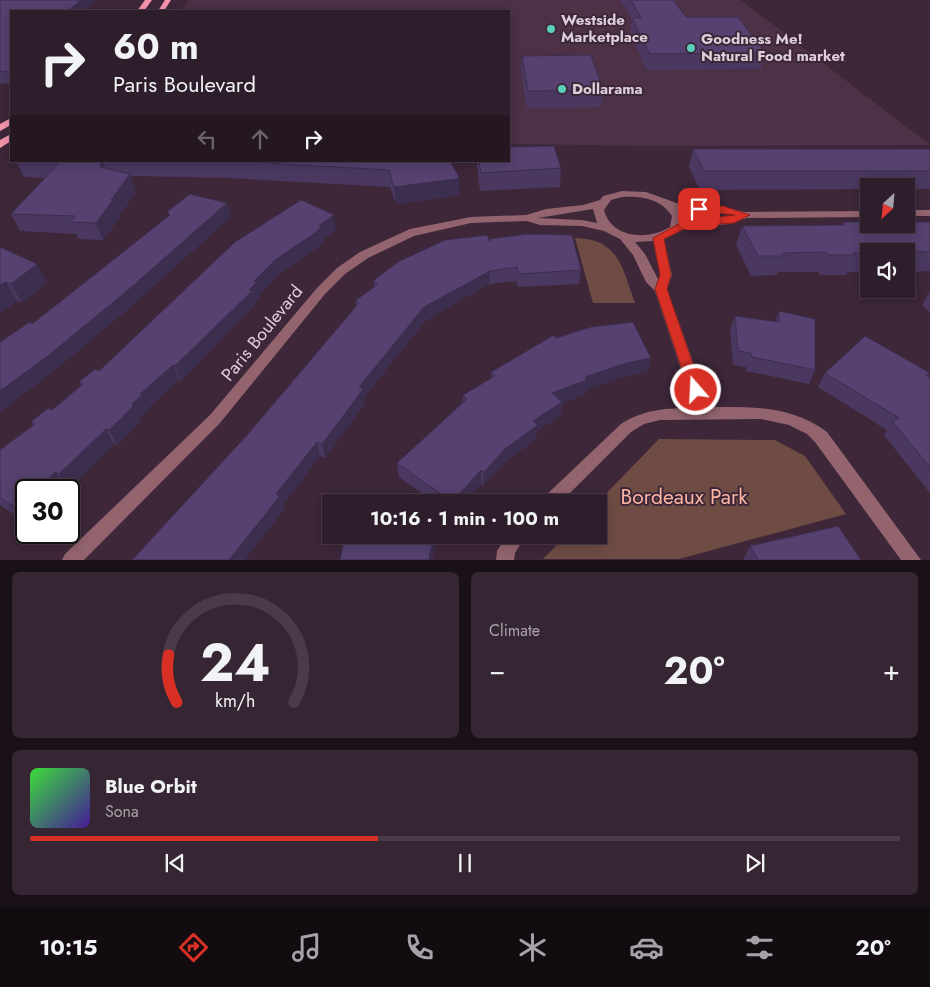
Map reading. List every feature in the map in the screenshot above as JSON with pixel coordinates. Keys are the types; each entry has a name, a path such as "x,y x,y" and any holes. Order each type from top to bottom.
{"main road":[{"path":"141,10 149,0"}],"street":[{"path":"745,215 734,220 688,223 658,238 642,239 624,236 609,229 599,218 598,210 601,203 616,195 634,193 654,197 681,208 723,210 745,215 860,214"},
{"name":"Paris Boulevard","path":"528,218 538,213 576,210 601,203"},
{"path":"667,203 678,216 675,229"},
{"path":"915,213 929,214"},
{"name":"Paris Boulevard","path":"71,560 215,419 320,291 352,262 392,240 440,225 471,220 528,218 540,222 582,223 609,229"},
{"path":"624,236 639,254 650,279 661,289 703,412"},
{"path":"658,238 666,275 661,289"},
{"path":"558,494 632,423 648,416 703,412 771,414 792,420 812,430 829,445 912,560"},
{"path":"505,560 506,551 511,544"}],"shaded area":[{"name":"Westside Marketplace","path":"189,0 741,0 930,145 651,146 510,144 510,10 183,10"}],"green space":[{"path":"575,238 601,244 617,257 635,303 593,303"},
{"name":"Bordeaux Park","path":"659,439 775,440 805,456 846,514 679,559 543,559 558,544 607,544 606,494"}],"building":[{"path":"0,0 81,0 69,10 10,10 10,71 0,72"},
{"path":"631,0 673,0 686,17 738,17 765,53 650,54 632,18 641,18"},
{"path":"591,55 603,90 528,91 522,56"},
{"path":"554,146 561,168 481,173 479,162 510,162 510,147"},
{"path":"693,149 930,149 930,171 704,171"},
{"path":"60,162 101,162 100,167 130,174 96,223 71,222 75,216 11,214"},
{"path":"246,162 451,162 459,177 456,179 394,187 389,170"},
{"path":"190,194 227,203 127,291 49,355 0,391 0,342 30,322 32,324 170,215 167,212"},
{"path":"301,200 334,215 319,226 321,227 315,233 275,260 254,281 257,282 249,290 252,291 175,366 173,365 140,394 142,395 132,404 134,405 124,416 109,430 106,429 59,474 56,472 48,479 15,479 15,507 0,498 0,450 35,424 31,422 48,408 52,410 83,384 79,382 95,369 99,371 235,242"},
{"path":"843,222 860,222 860,233 915,233 915,222 930,222 930,252 915,252 915,243 860,243 860,253 853,253 855,255 828,255 826,252 783,253 785,256 758,256 742,226 845,225"},
{"path":"527,234 572,235 581,270 519,274 517,267 490,271 424,307 359,387 363,389 322,444 317,442 276,494 280,496 229,560 132,560 248,434 359,303 355,301 378,284 373,281 398,262 445,240 487,235 490,242 490,239"},
{"path":"0,247 37,264 11,284 6,282 0,285"},
{"path":"779,311 815,319 815,370 752,357 751,353 738,351 735,316 779,322"},
{"path":"633,322 651,358 626,363 585,377 587,380 552,393 562,402 533,421 538,425 505,449 484,472 481,470 459,494 441,494 397,463 467,399 463,395 495,376 491,372 554,335 556,338 591,327"},
{"path":"865,336 930,373 926,375 930,378 930,467 892,421 899,418 825,373"},
{"path":"838,526 861,560 758,560 750,546"},
{"path":"343,544 432,544 429,560 340,560"}],"place":[{"name":"Westside Marketplace","path":"551,29"},
{"name":"Goodness Me! Natural Food market","path":"691,48"},
{"name":"Dollarama","path":"562,89"}],"route":[{"path":"696,390 661,289 666,275 658,238 688,223 734,220 745,215 734,211 699,209"}]}
